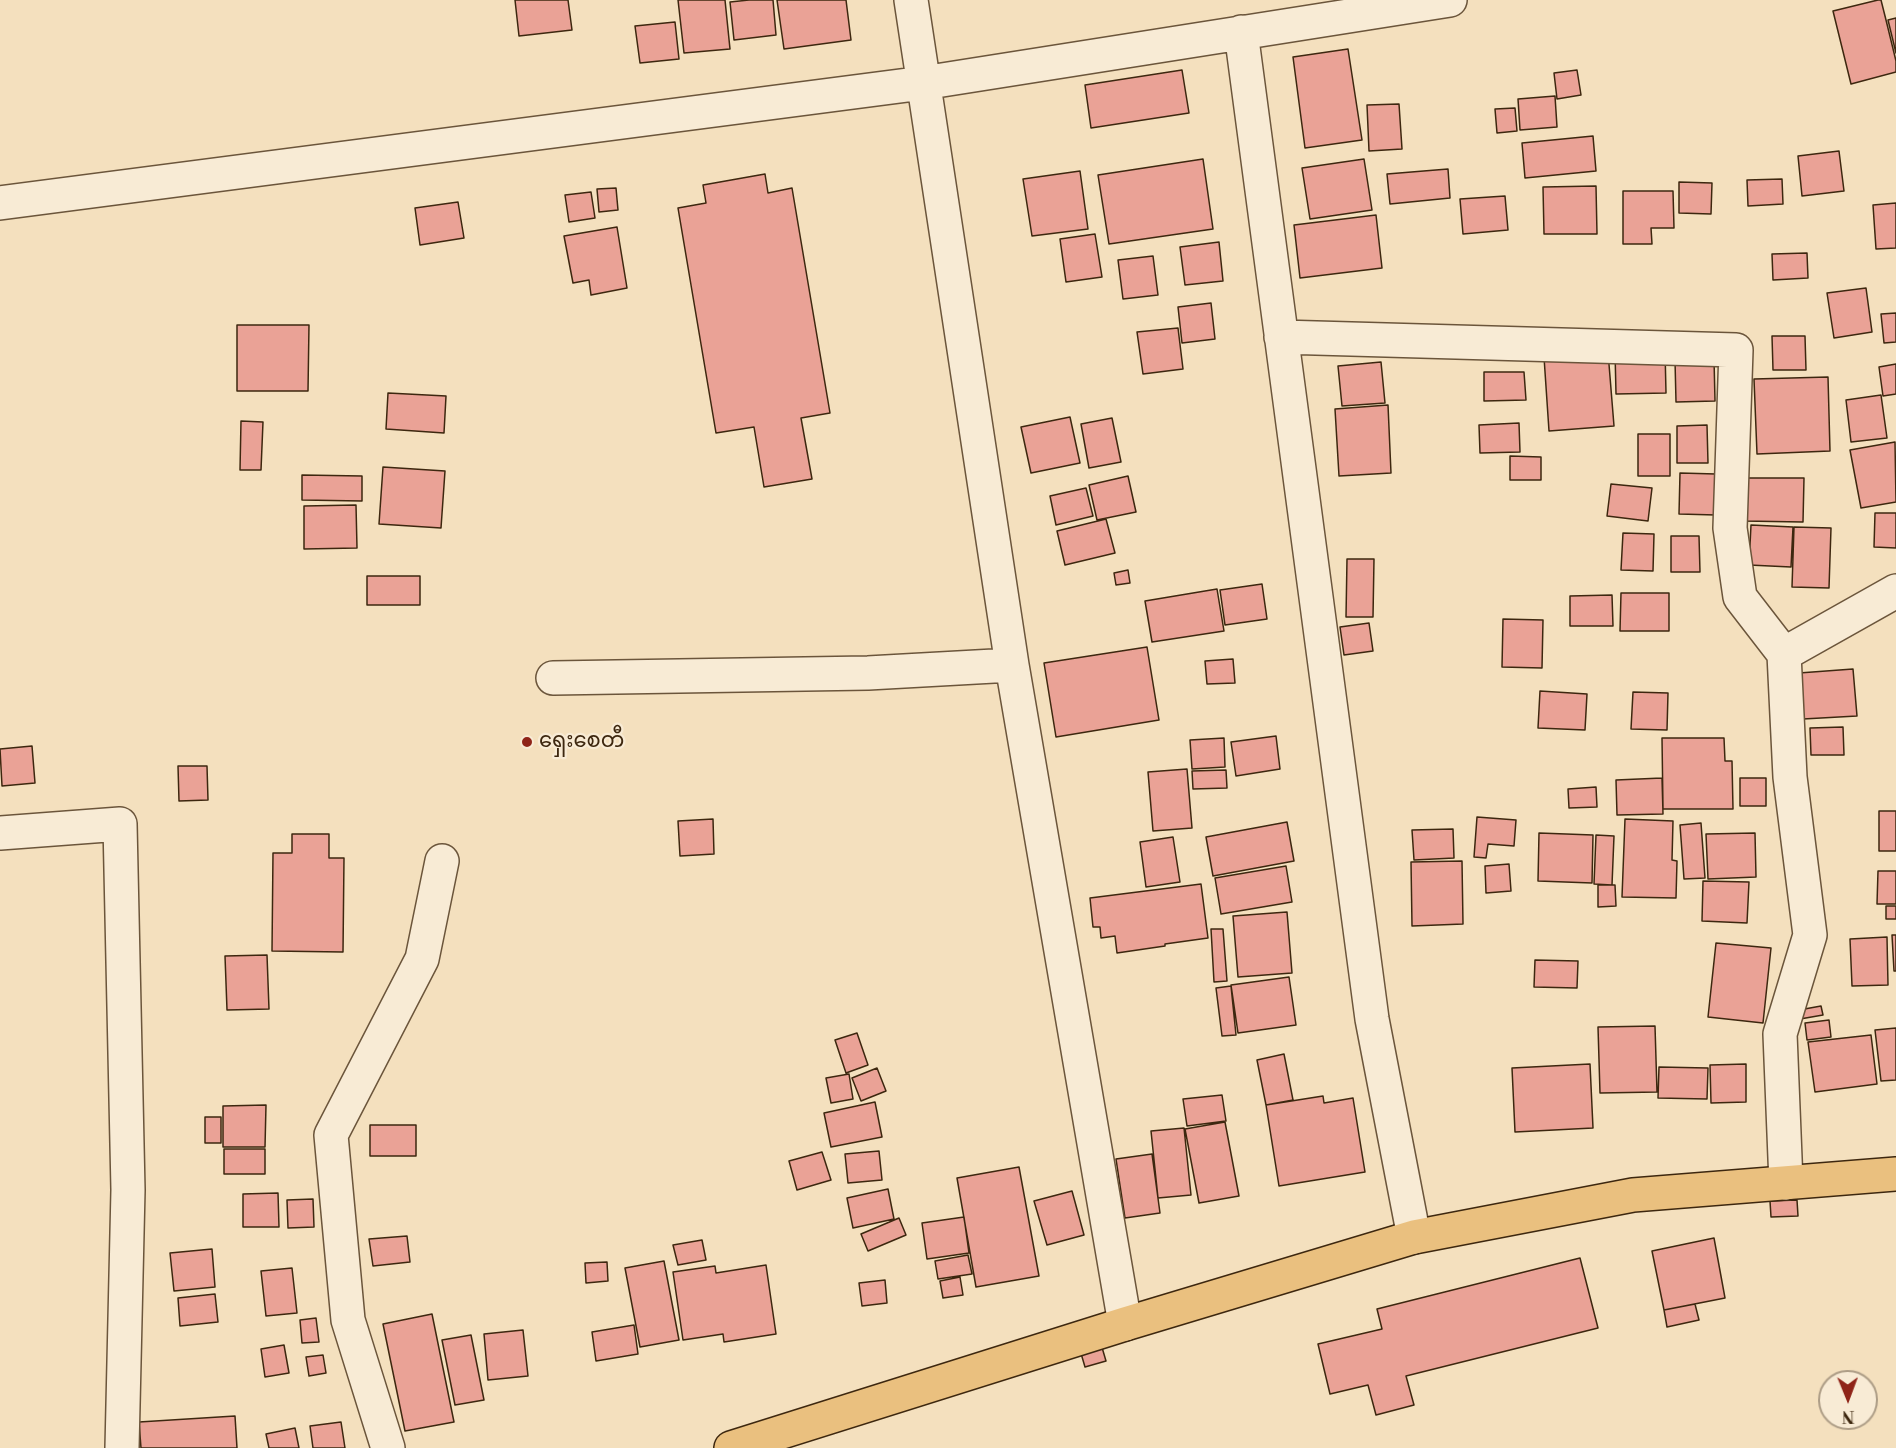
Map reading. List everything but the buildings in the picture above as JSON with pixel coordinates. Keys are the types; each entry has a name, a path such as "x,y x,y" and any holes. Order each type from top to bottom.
{"highway":[{"path":"731,1448 1125,1324 1414,1237 1633,1195 1896,1174"}],"street":[{"path":"911,0 1012,665 1125,1324"},
{"path":"0,203 923,83 1450,0"},
{"path":"1241,32 1372,1019 1414,1237"},
{"path":"1281,338 1736,350 1730,528 1740,597 1784,654 1790,777 1810,935 1780,1034 1786,1183"},
{"path":"1784,654 1896,591"},
{"path":"553,678 868,673 1012,665"},
{"path":"0,833 120,824 128,1190 122,1448"},
{"path":"388,1448 348,1320 331,1135 422,960 442,861"}],"place":[{"name":"ရှေးစေတီ","path":"527,742"}]}
